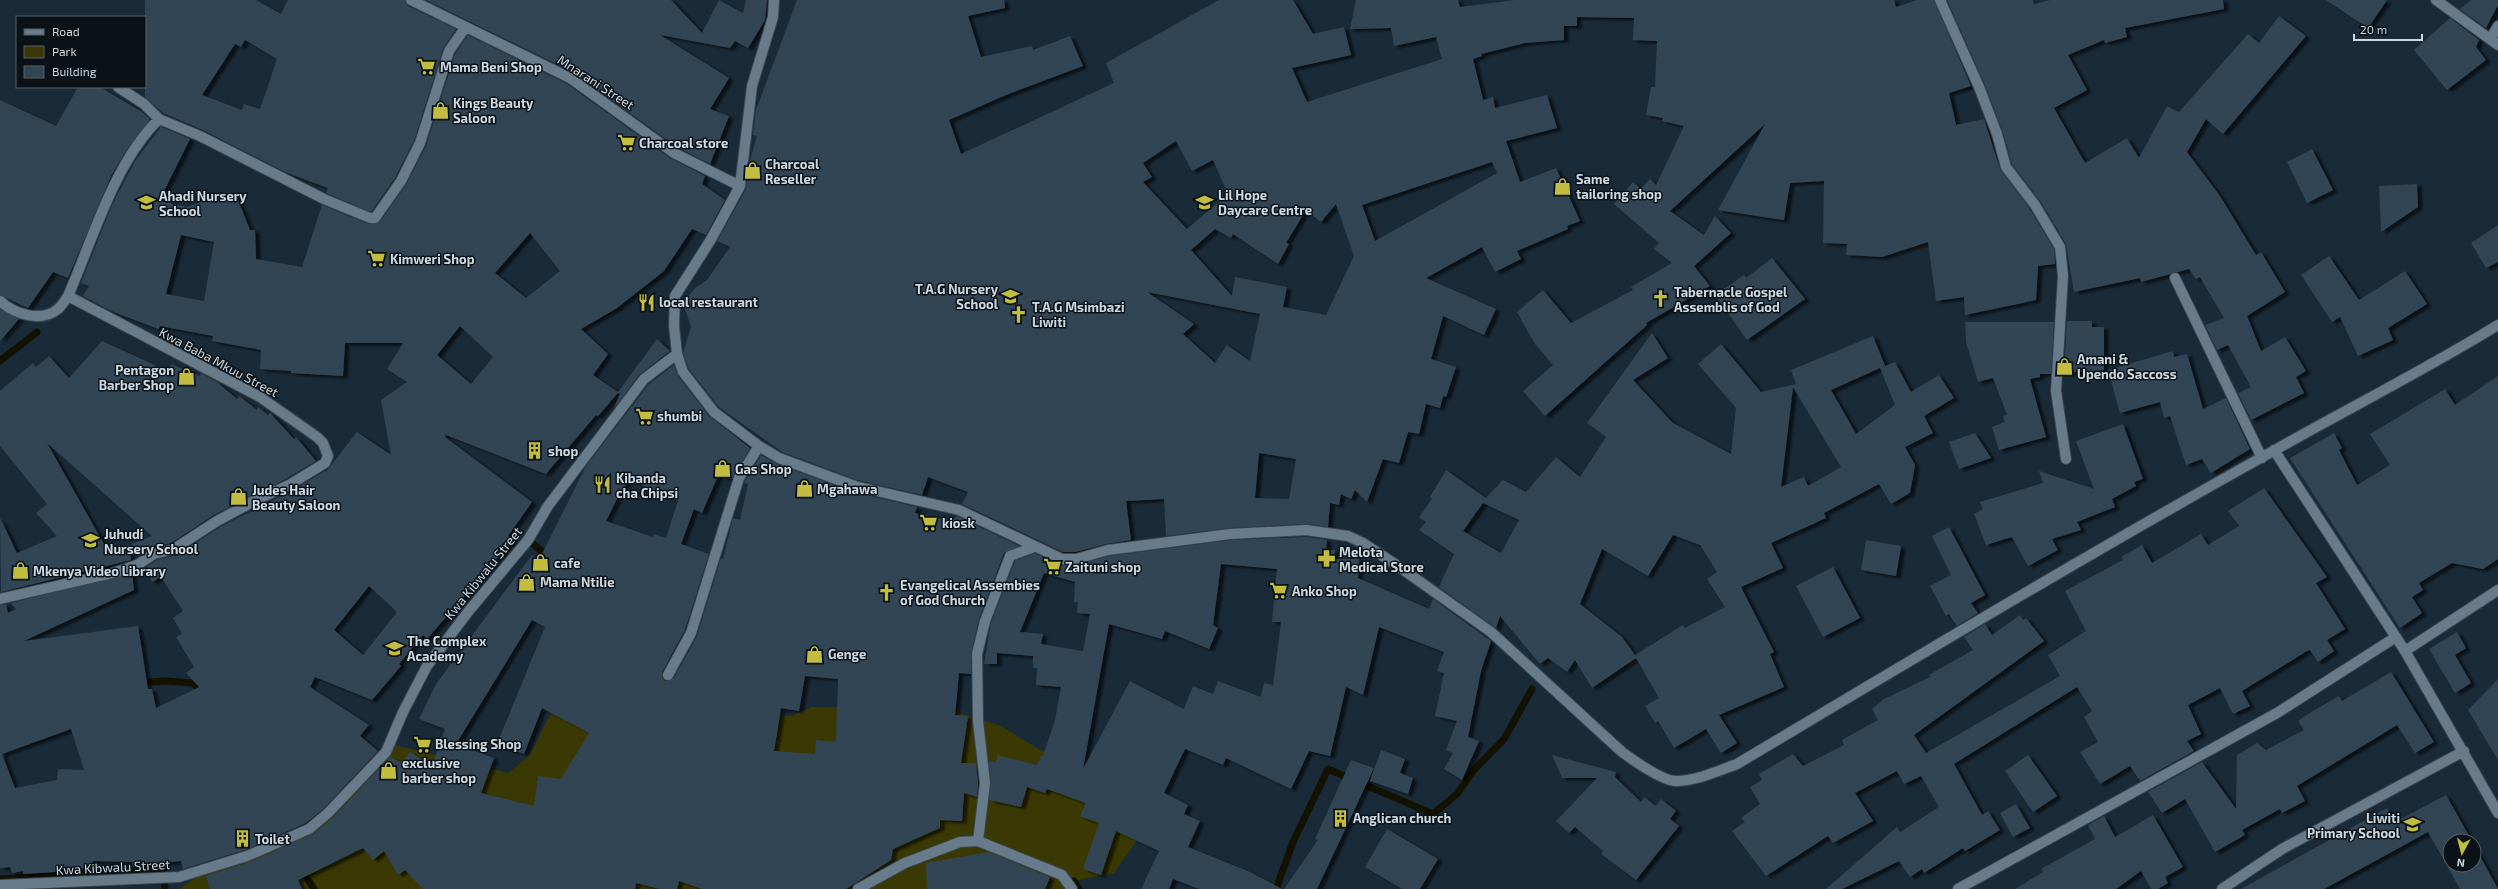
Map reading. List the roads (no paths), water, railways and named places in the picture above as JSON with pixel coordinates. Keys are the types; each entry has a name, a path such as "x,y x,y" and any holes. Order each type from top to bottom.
{"street":[{"name":"Mnarani Street","path":"411,0 465,28 570,78 674,153 740,186"},
{"path":"774,0 773,17 752,86 740,186 710,241 675,296 674,326 677,354 683,372 714,412 759,446 779,458 842,482 959,510 1062,559 1076,559 1108,550 1230,534 1306,530 1348,536 1363,543 1491,632 1622,752 1645,768 1675,781 1711,773 1737,764 2274,450 2440,361 2498,325"},
{"path":"1940,0 1979,87 1997,134 2006,167 2035,205 2060,247 2063,276 2056,390 2066,459"},
{"path":"2436,0 2447,10 2494,42 2498,26"},
{"path":"120,88 144,104 159,120 200,136 324,199 370,218 375,218 401,181 420,143 449,51 465,28"},
{"path":"0,301 9,310 27,316 43,316 58,309 68,296 87,252 102,210 146,132 159,120"},
{"path":"2175,278 2262,458"},
{"name":"Kwa Baba Mkuu Street","path":"0,599 113,573 137,564 154,554 174,549 217,521 258,499 289,485 325,463 328,456 317,437 260,397 68,296"},
{"name":"Kwa Kibwalu Street","path":"0,885 179,877 247,856 309,829 328,813 386,752 427,666 468,612 528,540 548,506 644,380 677,354"},
{"path":"668,675 691,633 740,478 759,446"},
{"path":"2274,450 2406,651 2498,813"},
{"path":"978,841 985,783 978,721 977,654 985,621 1010,556 1034,547"},
{"path":"2406,651 2498,590"},
{"path":"1958,889 2277,713 2396,637"},
{"path":"2222,889 2282,849 2464,751"},
{"path":"858,889 905,863 960,842 978,841 1062,876 1072,889"}],"waterway":[{"path":"0,361 37,332"},
{"path":"528,540 549,557"},
{"path":"137,683 165,681 193,683 204,694"},
{"path":"1276,889 1293,842 1328,769 1433,814 1457,794 1473,771 1504,739 1532,689"},
{"path":"0,879 163,869 165,889"},
{"path":"301,869 314,889"},
{"path":"1074,881 1079,889"}],"place":[{"name":"Mama Beni Shop","path":"427,67"},
{"name":"Kings Beauty Saloon","path":"440,110"},
{"name":"Charcoal store","path":"626,143"},
{"name":"Charcoal Reseller","path":"752,171"},
{"name":"Same tailoring shop","path":"1563,186"},
{"name":"Lil Hope Daycare Centre","path":"1205,202"},
{"name":"Ahadi Nursery School","path":"146,203"},
{"name":"Kimweri Shop","path":"377,259"},
{"name":"T.A.G Nursery School","path":"1011,296"},
{"name":"Tabernacle Gospel Assemblis of God","path":"1661,299"},
{"name":"local restaurant","path":"646,302"},
{"name":"T.A.G Msimbazi Liwiti","path":"1019,314"},
{"name":"Amani & Upendo Saccoss","path":"2064,366"},
{"name":"Pentagon Barber Shop","path":"187,377"},
{"name":"shumbi","path":"644,416"},
{"name":"shop","path":"535,451"},
{"name":"Gas Shop","path":"722,469"},
{"name":"Kibanda cha Chipsi","path":"603,485"},
{"name":"Mgahawa","path":"804,489"},
{"name":"Judes Hair Beauty Saloon","path":"239,497"},
{"name":"kiosk","path":"929,523"},
{"name":"Juhudi Nursery School","path":"91,541"},
{"name":"Melota Medical Store","path":"1326,559"},
{"name":"cafe","path":"541,563"},
{"name":"Zaituni shop","path":"1052,567"},
{"name":"Mkenya Video Library","path":"20,571"},
{"name":"Mama Ntilie","path":"527,582"},
{"name":"Anko Shop","path":"1279,591"},
{"name":"Evangelical Assembies of God Church","path":"887,592"},
{"name":"The Complex Academy","path":"394,648"},
{"name":"Genge","path":"815,654"},
{"name":"Blessing Shop","path":"422,744"},
{"name":"exclusive barber shop","path":"389,770"},
{"name":"Anglican church","path":"1340,818"},
{"name":"Liwiti Primary School","path":"2413,825"},
{"name":"Toilet","path":"242,839"}]}
